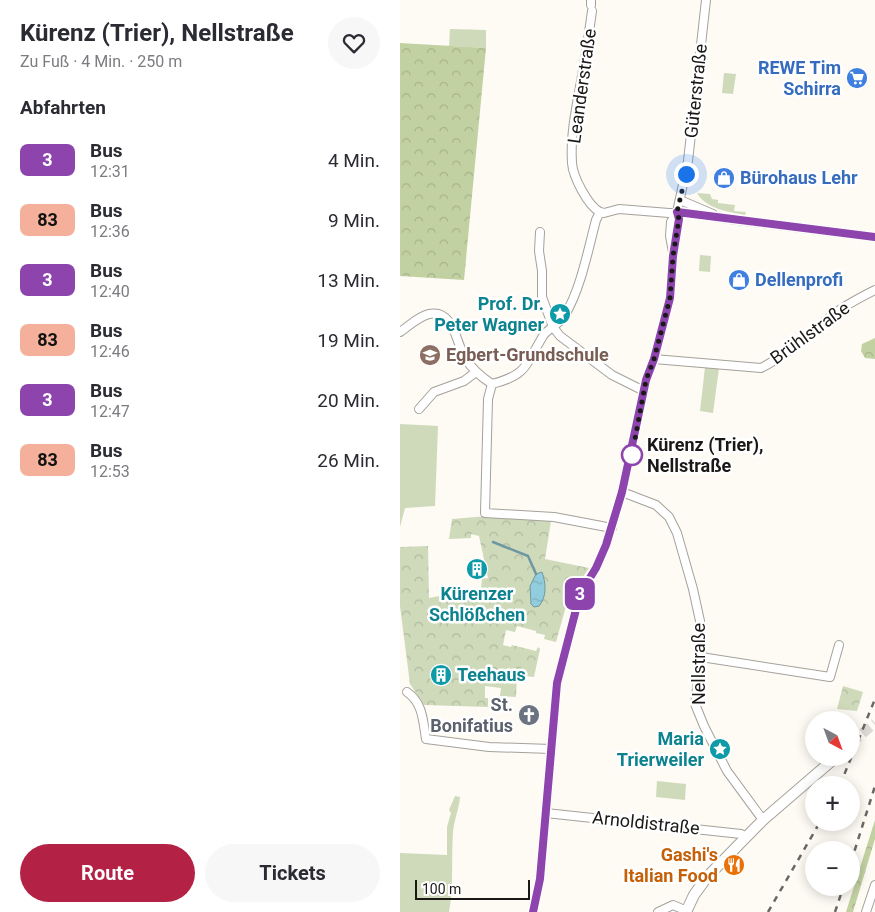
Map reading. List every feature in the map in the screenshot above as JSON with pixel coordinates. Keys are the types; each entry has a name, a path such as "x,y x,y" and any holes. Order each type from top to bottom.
{"main road":[{"path":"686,912 703,881 763,820 825,766"}],"street":[{"name":"Güterstraße","path":"533,912 540,879 557,683 580,594 596,568 612,528 632,455 644,392 670,298 673,256 679,219 677,212 688,162 706,0"},
{"name":"Leanderstraße","path":"592,6 575,117 572,161 577,182 594,208 600,212"},
{"path":"680,200 722,218"},
{"path":"400,332 428,314 443,316 452,325 461,352 483,378 492,384 520,374 544,334 563,318 573,299 600,212 604,213 619,209 677,212 875,237"},
{"path":"540,232 539,251 542,271 542,298 553,327 560,336 612,375 644,392"},
{"name":"Brühlstraße","path":"654,359 761,368 805,339 835,313 875,290"},
{"path":"419,409 434,392 464,381 476,372"},
{"path":"492,384 488,399 485,513 554,517 612,528"},
{"name":"Nellstraße","path":"622,492 656,505 663,510 673,524 685,558 700,621 701,657 695,699 699,714 727,771 763,820"},
{"path":"701,657 830,677 838,645"},
{"path":"407,692 414,697 420,706 426,739 489,747 551,749"},
{"name":"Arnoldistraße","path":"546,813 695,828 741,834 747,837"},
{"path":"866,912 875,885"},
{"path":"658,912 673,905 686,912"}],"green space":[{"path":"450,29 486,30 486,48 449,46"},
{"path":"400,43 486,48 464,280 400,276"},
{"path":"724,73 736,74 733,94 722,93"},
{"path":"697,193 710,194 712,199 718,200 718,203 735,205 734,211 746,212 745,215 712,206 706,203"},
{"path":"700,255 711,256 710,272 699,271"},
{"path":"875,338 875,359 865,358 861,351 862,344"},
{"path":"705,367 719,368 713,413 700,411"},
{"path":"400,424 438,426 435,506 405,508 400,527"},
{"path":"488,516 551,521 545,559 589,568 568,599 556,642 544,639 545,635 536,633 536,631 517,626 515,632 506,630 503,645 511,647 512,645 536,651 538,647 540,649 534,677 517,675 516,697 500,696 501,688 485,686 485,698 488,698 488,707 424,705 410,684 400,606 400,547 428,546 429,598 481,588 482,579 488,578 479,536 471,534 471,538 449,539 452,519"},
{"path":"843,686 863,692 857,711 837,709"},
{"path":"657,781 686,784 685,800 656,797"},
{"path":"455,796 460,797 453,832 449,912 400,912 400,853 447,855 447,827 451,813 449,810"},
{"path":"875,820 875,839 860,889 860,868"},
{"path":"851,896 858,896 853,912 846,912"}],"water":[{"path":"542,572 545,594 539,606 534,607 531,604 530,586 536,574"}],"waterway":[{"path":"493,542 528,556 536,574"}],"tunnel":[{"path":"860,736 875,723"}],"railway":[{"path":"844,776 875,699"},
{"path":"858,841 875,786"},
{"path":"768,912 815,831"},
{"path":"835,912 840,896"}],"bus line":[{"name":"3","path":"533,912 540,879 557,683 580,594 596,568 606,545 632,455 646,380 654,359 670,298 673,256 679,219 677,212 875,237"}],"place":[{"name":"REWE Tim Schirra","path":"857,78"},
{"name":"Bürohaus Lehr","path":"724,178"},
{"name":"Dellenprofi","path":"739,280"},
{"name":"Prof. Dr. Peter Wagner","path":"560,314"},
{"name":"Egbert-Grundschule","path":"430,355"},
{"name":"Kürenz (Trier), Nellstraße","path":"632,455"},
{"name":"Kürenzer Schlößchen","path":"477,569"},
{"name":"Teehaus","path":"441,675"},
{"name":"St. Bonifatius","path":"529,715"},
{"name":"Maria Trierweiler","path":"720,749"},
{"name":"Gashi's Italian Food","path":"734,865"}],"route":[{"path":"632,455 646,380 654,359 670,298 673,256 679,219 677,212 686,174"}]}
